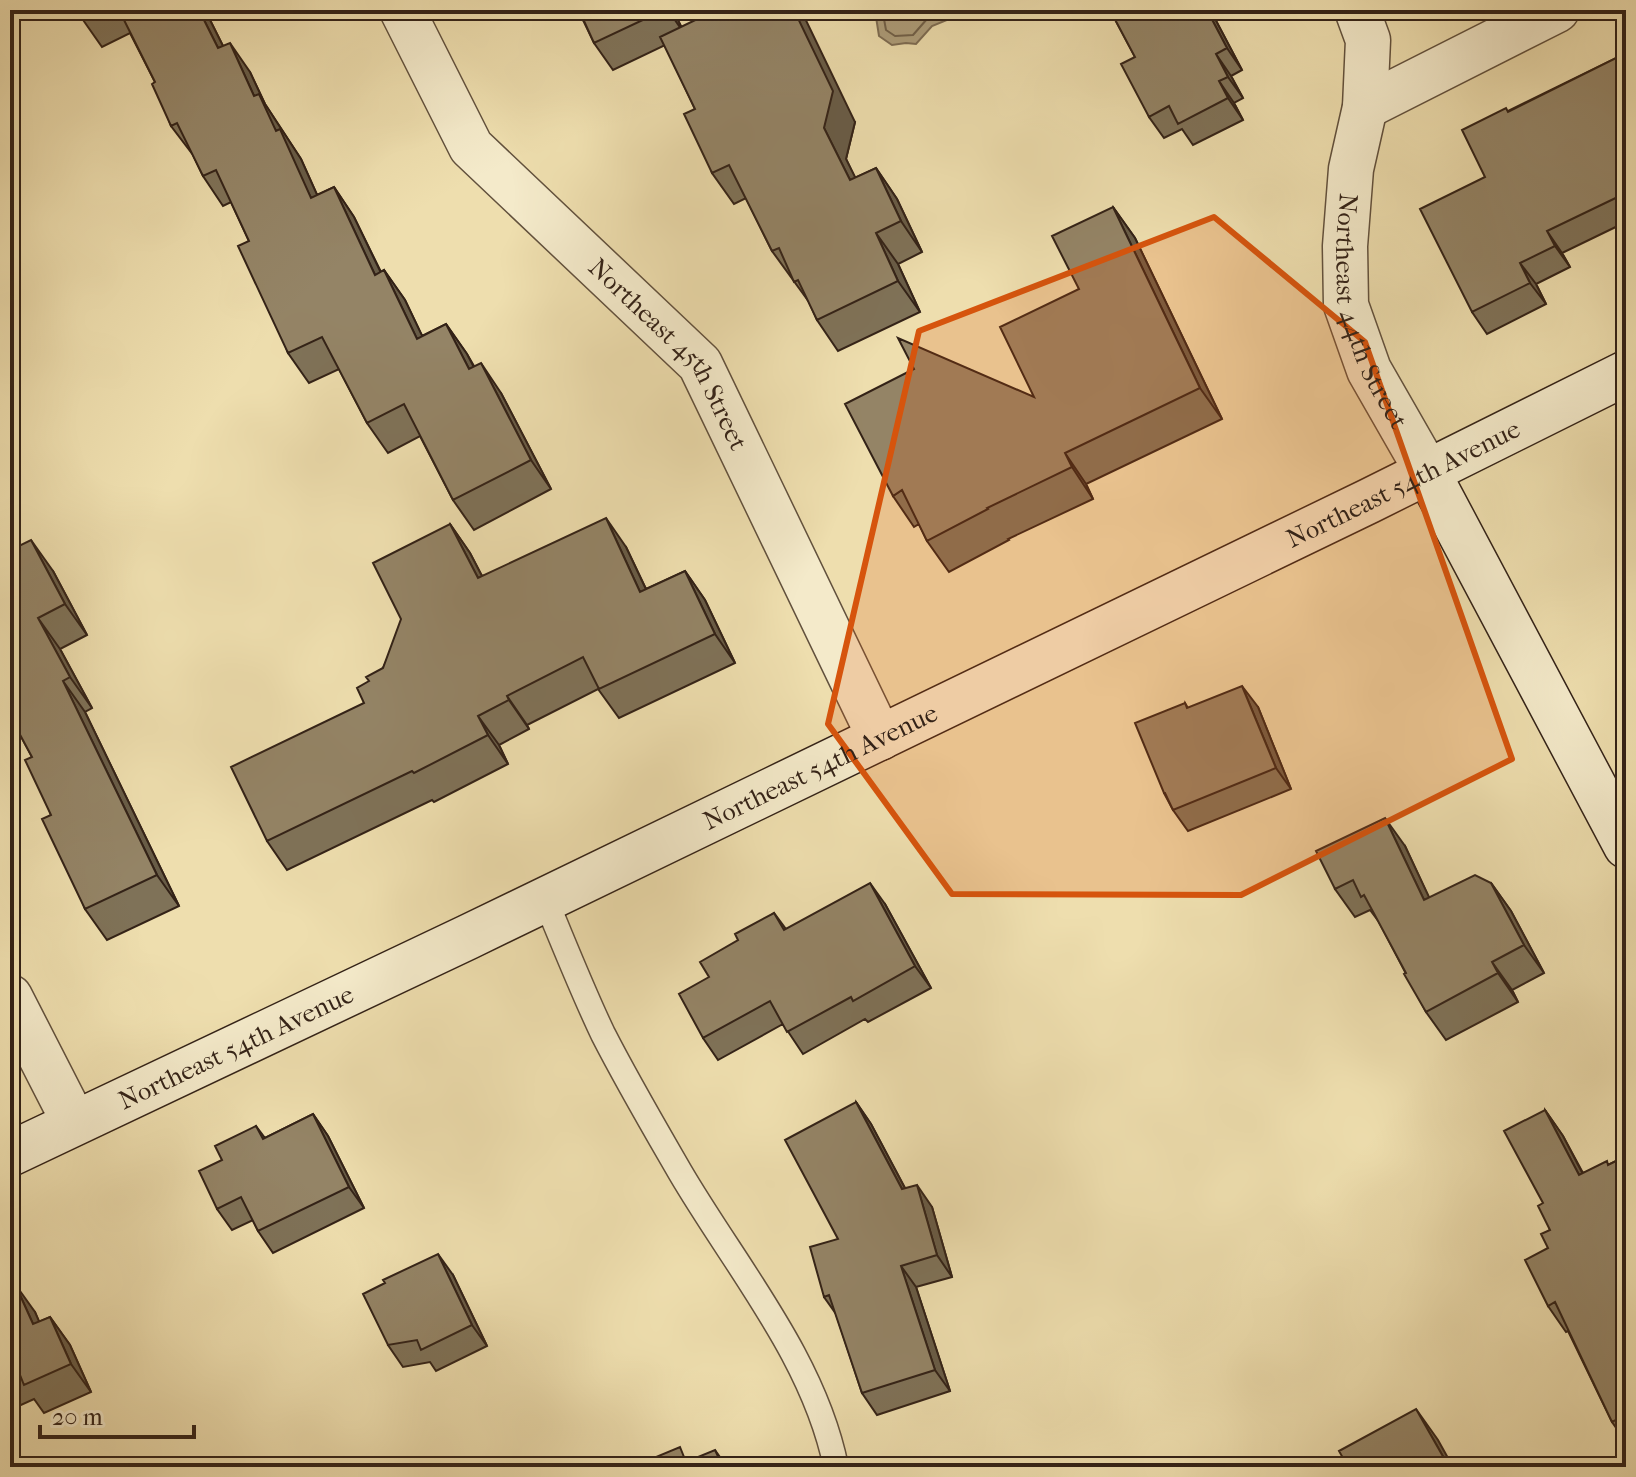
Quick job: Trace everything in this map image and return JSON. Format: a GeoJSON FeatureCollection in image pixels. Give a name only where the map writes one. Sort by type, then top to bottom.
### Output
{"type":"FeatureCollection","features":[{"type":"Feature","properties":{"kind":"street","name":"Northeast 45th Street"},"geometry":{"type":"LineString","coordinates":[[402,10],[471,147],[700,364],[880,738]]}},
{"type":"Feature","properties":{"kind":"street","name":"Northeast 44th Street"},"geometry":{"type":"LineString","coordinates":[[1357,10],[1368,40],[1365,107],[1351,169],[1345,246],[1346,305],[1369,370],[1428,473],[1626,846]]}},
{"type":"Feature","properties":{"kind":"street"},"geometry":{"type":"LineString","coordinates":[[1365,107],[1557,10]]}},
{"type":"Feature","properties":{"kind":"street","name":"Northeast 54th Avenue"},"geometry":{"type":"LineString","coordinates":[[10,1154],[880,738],[1428,473],[1626,373]]}},
{"type":"Feature","properties":{"kind":"street"},"geometry":{"type":"LineString","coordinates":[[10,997],[74,1122]]}},
{"type":"Feature","properties":{"kind":"lane"},"geometry":{"type":"LineString","coordinates":[[545,899],[603,1033],[636,1095],[797,1360],[818,1405],[836,1467]]}},
{"type":"Feature","properties":{"kind":"highlighted area"},"geometry":{"type":"Polygon","coordinates":[[[1214,217],[1365,342],[1512,759],[1241,895],[952,894],[828,724],[919,331],[1214,217]]]}},
{"type":"Feature","properties":{"kind":"water"},"geometry":{"type":"Polygon","coordinates":[[[879,10],[967,10],[932,26],[916,44],[892,45],[879,36],[876,17],[879,10]]]}},
{"type":"Feature","properties":{"kind":"building"},"geometry":{"type":"Polygon","coordinates":[[[77,10],[95,10],[81,17],[77,10]]]}},
{"type":"Feature","properties":{"kind":"building"},"geometry":{"type":"Polygon","coordinates":[[[119,10],[199,10],[218,48],[230,43],[254,96],[259,94],[276,131],[280,129],[311,198],[334,187],[375,275],[384,270],[417,339],[446,324],[469,369],[481,363],[531,460],[453,500],[404,404],[367,423],[322,337],[288,353],[238,246],[249,241],[216,170],[203,176],[177,123],[171,126],[152,84],[155,82],[119,10]]]}},
{"type":"Feature","properties":{"kind":"building"},"geometry":{"type":"Polygon","coordinates":[[[579,10],[664,10],[594,43],[579,10]]]}},
{"type":"Feature","properties":{"kind":"building"},"geometry":{"type":"Polygon","coordinates":[[[716,10],[794,10],[833,91],[824,128],[850,180],[876,168],[901,221],[876,233],[898,281],[817,320],[798,280],[794,282],[779,248],[772,251],[729,165],[712,173],[684,114],[695,109],[660,37],[716,10]]]}},
{"type":"Feature","properties":{"kind":"building"},"geometry":{"type":"Polygon","coordinates":[[[1110,10],[1207,10],[1227,48],[1216,54],[1228,77],[1219,81],[1228,98],[1178,124],[1169,106],[1149,117],[1121,64],[1135,57],[1110,10]]]}},
{"type":"Feature","properties":{"kind":"building"},"geometry":{"type":"Polygon","coordinates":[[[1626,53],[1626,193],[1547,231],[1555,246],[1520,263],[1530,283],[1472,312],[1420,209],[1485,177],[1462,130],[1506,108],[1508,112],[1626,53]]]}},
{"type":"Feature","properties":{"kind":"building"},"geometry":{"type":"Polygon","coordinates":[[[1113,207],[1200,388],[1065,453],[1072,467],[927,541],[902,490],[893,496],[845,404],[914,369],[898,338],[1034,397],[1000,327],[1079,289],[1052,236],[1113,207]]]}},
{"type":"Feature","properties":{"kind":"building"},"geometry":{"type":"Polygon","coordinates":[[[606,518],[640,592],[685,571],[715,634],[599,689],[583,657],[507,696],[509,700],[478,716],[488,735],[267,841],[231,767],[364,703],[357,688],[369,681],[366,677],[383,668],[401,619],[373,563],[450,524],[478,578],[606,518]]]}},
{"type":"Feature","properties":{"kind":"building"},"geometry":{"type":"Polygon","coordinates":[[[31,540],[65,604],[38,618],[70,677],[63,681],[157,875],[85,909],[42,819],[51,815],[25,760],[32,757],[10,716],[10,542],[13,549],[31,540]]]}},
{"type":"Feature","properties":{"kind":"building"},"geometry":{"type":"Polygon","coordinates":[[[1242,686],[1276,768],[1173,810],[1135,723],[1185,703],[1187,708],[1242,686]]]}},
{"type":"Feature","properties":{"kind":"building"},"geometry":{"type":"Polygon","coordinates":[[[1385,818],[1424,900],[1475,875],[1491,883],[1524,945],[1492,962],[1498,973],[1426,1012],[1364,895],[1361,897],[1353,880],[1335,889],[1316,851],[1385,818]]]}},
{"type":"Feature","properties":{"kind":"building"},"geometry":{"type":"Polygon","coordinates":[[[870,883],[915,966],[853,1001],[851,997],[787,1032],[770,1001],[703,1038],[679,994],[709,977],[700,962],[738,940],[735,934],[774,913],[784,930],[870,883]]]}},
{"type":"Feature","properties":{"kind":"building"},"geometry":{"type":"Polygon","coordinates":[[[856,1102],[902,1189],[917,1185],[937,1255],[901,1266],[935,1370],[862,1393],[829,1295],[824,1297],[810,1247],[838,1239],[785,1140],[856,1102]]]}},
{"type":"Feature","properties":{"kind":"building"},"geometry":{"type":"Polygon","coordinates":[[[1545,1110],[1579,1175],[1607,1161],[1608,1165],[1626,1156],[1626,1415],[1612,1422],[1555,1302],[1548,1306],[1525,1260],[1548,1248],[1541,1234],[1550,1230],[1538,1206],[1543,1203],[1504,1131],[1545,1110]]]}},
{"type":"Feature","properties":{"kind":"building"},"geometry":{"type":"Polygon","coordinates":[[[313,1114],[349,1187],[258,1231],[241,1197],[217,1209],[199,1171],[222,1160],[215,1146],[256,1126],[263,1139],[313,1114]]]}},
{"type":"Feature","properties":{"kind":"building"},"geometry":{"type":"Polygon","coordinates":[[[438,1254],[472,1325],[421,1350],[417,1340],[388,1345],[363,1294],[385,1283],[383,1280],[438,1254]]]}},
{"type":"Feature","properties":{"kind":"building"},"geometry":{"type":"Polygon","coordinates":[[[15,1284],[33,1324],[50,1317],[71,1364],[24,1385],[18,1370],[10,1373],[10,1287],[15,1284]]]}},
{"type":"Feature","properties":{"kind":"building"},"geometry":{"type":"Polygon","coordinates":[[[1416,1409],[1449,1467],[1348,1467],[1339,1451],[1416,1409]]]}},
{"type":"Feature","properties":{"kind":"building"},"geometry":{"type":"Polygon","coordinates":[[[680,1447],[686,1462],[715,1450],[723,1467],[646,1467],[644,1462],[680,1447]]]}}]}
